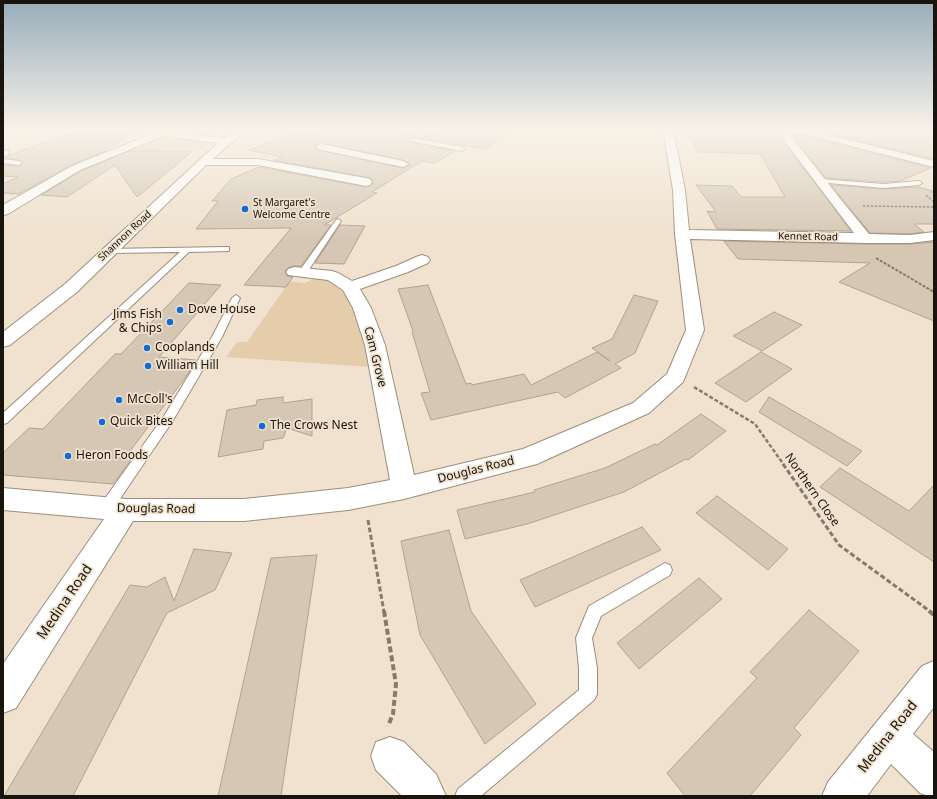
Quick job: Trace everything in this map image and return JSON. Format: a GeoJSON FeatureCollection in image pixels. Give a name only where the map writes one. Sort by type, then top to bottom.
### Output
{"type":"FeatureCollection","features":[{"type":"Feature","properties":{"kind":"street"},"geometry":{"type":"LineString","coordinates":[[3,210],[80,166]]}},
{"type":"Feature","properties":{"kind":"street","name":"Shannon Road"},"geometry":{"type":"LineString","coordinates":[[7,335],[71,288],[199,166]]}},
{"type":"Feature","properties":{"kind":"street"},"geometry":{"type":"LineString","coordinates":[[282,166],[366,182]]}},
{"type":"Feature","properties":{"kind":"street"},"geometry":{"type":"LineString","coordinates":[[348,178],[366,166]]}},
{"type":"Feature","properties":{"kind":"street","name":"Douglas Road"},"geometry":{"type":"LineString","coordinates":[[3,498],[116,509],[244,510],[348,499],[404,488],[528,457],[641,408],[676,377],[695,330],[682,234],[679,190],[675,166]]}},
{"type":"Feature","properties":{"kind":"street"},"geometry":{"type":"LineString","coordinates":[[808,166],[866,239]]}},
{"type":"Feature","properties":{"kind":"street","name":"Kennet Road"},"geometry":{"type":"LineString","coordinates":[[682,234],[866,239],[910,239],[934,236]]}},
{"type":"Feature","properties":{"kind":"street"},"geometry":{"type":"LineString","coordinates":[[350,287],[402,269],[422,260]]}},
{"type":"Feature","properties":{"kind":"street","name":"Cam Grove"},"geometry":{"type":"LineString","coordinates":[[298,272],[332,276],[350,287],[362,308],[375,345],[404,488]]}},
{"type":"Feature","properties":{"kind":"street","name":"Medina Road"},"geometry":{"type":"LineString","coordinates":[[3,695],[116,509]]}},
{"type":"Feature","properties":{"kind":"street","name":"Medina Road"},"geometry":{"type":"LineString","coordinates":[[842,796],[934,678]]}},
{"type":"Feature","properties":{"kind":"street"},"geometry":{"type":"LineString","coordinates":[[889,737],[934,779]]}},
{"type":"Feature","properties":{"kind":"street"},"geometry":{"type":"LineString","coordinates":[[390,756],[422,788],[426,796]]}},
{"type":"Feature","properties":{"kind":"lane"},"geometry":{"type":"LineString","coordinates":[[820,182],[883,186],[919,183]]}},
{"type":"Feature","properties":{"kind":"lane"},"geometry":{"type":"LineString","coordinates":[[298,272],[338,221]]}},
{"type":"Feature","properties":{"kind":"lane"},"geometry":{"type":"LineString","coordinates":[[110,251],[226,249]]}},
{"type":"Feature","properties":{"kind":"lane"},"geometry":{"type":"LineString","coordinates":[[3,420],[187,250]]}},
{"type":"Feature","properties":{"kind":"lane"},"geometry":{"type":"LineString","coordinates":[[116,509],[218,337],[236,298]]}},
{"type":"Feature","properties":{"kind":"lane"},"geometry":{"type":"LineString","coordinates":[[465,796],[588,694],[588,668],[584,638],[595,611],[665,570]]}},
{"type":"Feature","properties":{"kind":"path"},"geometry":{"type":"LineString","coordinates":[[838,205],[934,207]]}},
{"type":"Feature","properties":{"kind":"path"},"geometry":{"type":"LineString","coordinates":[[850,238],[876,258],[934,292]]}},
{"type":"Feature","properties":{"kind":"path","name":"Northern Close"},"geometry":{"type":"LineString","coordinates":[[676,377],[755,424],[839,545],[934,615]]}},
{"type":"Feature","properties":{"kind":"path"},"geometry":{"type":"LineString","coordinates":[[365,496],[396,684],[393,714],[378,748],[390,756]]}},
{"type":"Feature","properties":{"kind":"shaded area"},"geometry":{"type":"Polygon","coordinates":[[[315,278],[330,281],[347,292],[355,304],[371,367],[226,357],[237,342],[247,342],[285,288],[280,287],[286,281],[305,283],[315,278]]]}},
{"type":"Feature","properties":{"kind":"building"},"geometry":{"type":"Polygon","coordinates":[[[3,166],[69,166],[19,194],[3,193],[3,184],[18,177],[3,176],[3,166]]]}},
{"type":"Feature","properties":{"kind":"building"},"geometry":{"type":"Polygon","coordinates":[[[93,166],[113,166],[67,197],[41,195],[81,171],[93,166]]]}},
{"type":"Feature","properties":{"kind":"building"},"geometry":{"type":"Polygon","coordinates":[[[116,166],[174,166],[137,197],[116,166]]]}},
{"type":"Feature","properties":{"kind":"building"},"geometry":{"type":"Polygon","coordinates":[[[308,166],[395,166],[403,168],[413,166],[372,192],[377,193],[324,225],[331,225],[301,266],[294,266],[285,271],[287,276],[293,277],[286,287],[244,285],[291,228],[196,229],[218,201],[212,201],[231,179],[259,167],[366,187],[373,183],[370,178],[308,166]]]}},
{"type":"Feature","properties":{"kind":"building"},"geometry":{"type":"Polygon","coordinates":[[[767,166],[802,166],[851,231],[717,229],[707,211],[716,212],[696,185],[732,186],[741,197],[785,197],[767,166]]]}},
{"type":"Feature","properties":{"kind":"building"},"geometry":{"type":"Polygon","coordinates":[[[817,166],[924,166],[931,168],[900,181],[883,182],[826,178],[817,166]]]}},
{"type":"Feature","properties":{"kind":"building"},"geometry":{"type":"Polygon","coordinates":[[[831,185],[883,189],[918,187],[933,191],[930,192],[934,193],[934,224],[914,224],[924,232],[910,234],[870,233],[831,185]]]}},
{"type":"Feature","properties":{"kind":"building"},"geometry":{"type":"Polygon","coordinates":[[[340,225],[365,226],[344,264],[315,263],[340,225]]]}},
{"type":"Feature","properties":{"kind":"building"},"geometry":{"type":"Polygon","coordinates":[[[724,241],[866,244],[910,244],[934,242],[934,321],[839,282],[870,263],[738,259],[724,241]]]}},
{"type":"Feature","properties":{"kind":"building"},"geometry":{"type":"Polygon","coordinates":[[[189,283],[221,285],[159,357],[196,360],[188,374],[127,455],[134,456],[113,484],[3,475],[3,453],[29,428],[43,429],[115,354],[121,354],[189,283]]]}},
{"type":"Feature","properties":{"kind":"building"},"geometry":{"type":"Polygon","coordinates":[[[428,285],[466,384],[471,383],[472,385],[524,374],[531,385],[597,352],[610,361],[592,348],[612,339],[634,295],[658,301],[635,353],[615,364],[621,368],[565,398],[558,392],[431,420],[421,393],[430,392],[412,332],[413,331],[398,289],[428,285]]]}},
{"type":"Feature","properties":{"kind":"building"},"geometry":{"type":"Polygon","coordinates":[[[774,312],[802,325],[762,351],[733,336],[774,312]]]}},
{"type":"Feature","properties":{"kind":"building"},"geometry":{"type":"Polygon","coordinates":[[[761,352],[792,369],[746,402],[715,383],[761,352]]]}},
{"type":"Feature","properties":{"kind":"building","name":"The Crows Nest"},"geometry":{"type":"Polygon","coordinates":[[[283,397],[283,403],[312,399],[312,436],[287,428],[283,438],[264,441],[263,449],[218,457],[227,410],[256,405],[257,400],[283,397]]]}},
{"type":"Feature","properties":{"kind":"building"},"geometry":{"type":"Polygon","coordinates":[[[769,397],[862,451],[847,466],[759,412],[769,397]]]}},
{"type":"Feature","properties":{"kind":"building"},"geometry":{"type":"Polygon","coordinates":[[[701,414],[726,431],[688,460],[686,459],[624,492],[527,524],[465,539],[457,510],[535,492],[534,490],[605,468],[655,444],[657,445],[701,414]]]}},
{"type":"Feature","properties":{"kind":"building"},"geometry":{"type":"Polygon","coordinates":[[[840,468],[909,511],[934,485],[934,562],[820,487],[840,468]]]}},
{"type":"Feature","properties":{"kind":"building"},"geometry":{"type":"Polygon","coordinates":[[[717,496],[788,549],[768,570],[696,513],[717,496]]]}},
{"type":"Feature","properties":{"kind":"building"},"geometry":{"type":"Polygon","coordinates":[[[642,527],[661,550],[535,607],[520,580],[642,527]]]}},
{"type":"Feature","properties":{"kind":"building"},"geometry":{"type":"Polygon","coordinates":[[[449,530],[471,611],[536,704],[485,744],[420,635],[401,541],[449,530]]]}},
{"type":"Feature","properties":{"kind":"building"},"geometry":{"type":"Polygon","coordinates":[[[194,549],[232,553],[215,590],[167,613],[73,796],[4,796],[130,585],[147,587],[165,577],[174,601],[194,549]]]}},
{"type":"Feature","properties":{"kind":"building"},"geometry":{"type":"Polygon","coordinates":[[[317,555],[281,796],[218,796],[271,558],[317,555]]]}},
{"type":"Feature","properties":{"kind":"building"},"geometry":{"type":"Polygon","coordinates":[[[699,578],[722,599],[639,669],[617,643],[699,578]]]}},
{"type":"Feature","properties":{"kind":"building"},"geometry":{"type":"Polygon","coordinates":[[[809,610],[859,651],[794,728],[801,735],[750,796],[685,796],[667,773],[757,678],[750,672],[809,610]]]}},
{"type":"Feature","properties":{"kind":"place","name":"St Margaret's Welcome Centre"},"geometry":{"type":"Point","coordinates":[245,209]}},
{"type":"Feature","properties":{"kind":"place","name":"Dove House"},"geometry":{"type":"Point","coordinates":[180,310]}},
{"type":"Feature","properties":{"kind":"place","name":"Jims Fish & Chips"},"geometry":{"type":"Point","coordinates":[170,322]}},
{"type":"Feature","properties":{"kind":"place","name":"Cooplands"},"geometry":{"type":"Point","coordinates":[147,348]}},
{"type":"Feature","properties":{"kind":"place","name":"William Hill"},"geometry":{"type":"Point","coordinates":[148,366]}},
{"type":"Feature","properties":{"kind":"place","name":"McColl's"},"geometry":{"type":"Point","coordinates":[119,400]}},
{"type":"Feature","properties":{"kind":"place","name":"Quick Bites"},"geometry":{"type":"Point","coordinates":[102,422]}},
{"type":"Feature","properties":{"kind":"place","name":"The Crows Nest"},"geometry":{"type":"Point","coordinates":[262,426]}},
{"type":"Feature","properties":{"kind":"place","name":"Heron Foods"},"geometry":{"type":"Point","coordinates":[68,456]}}]}
